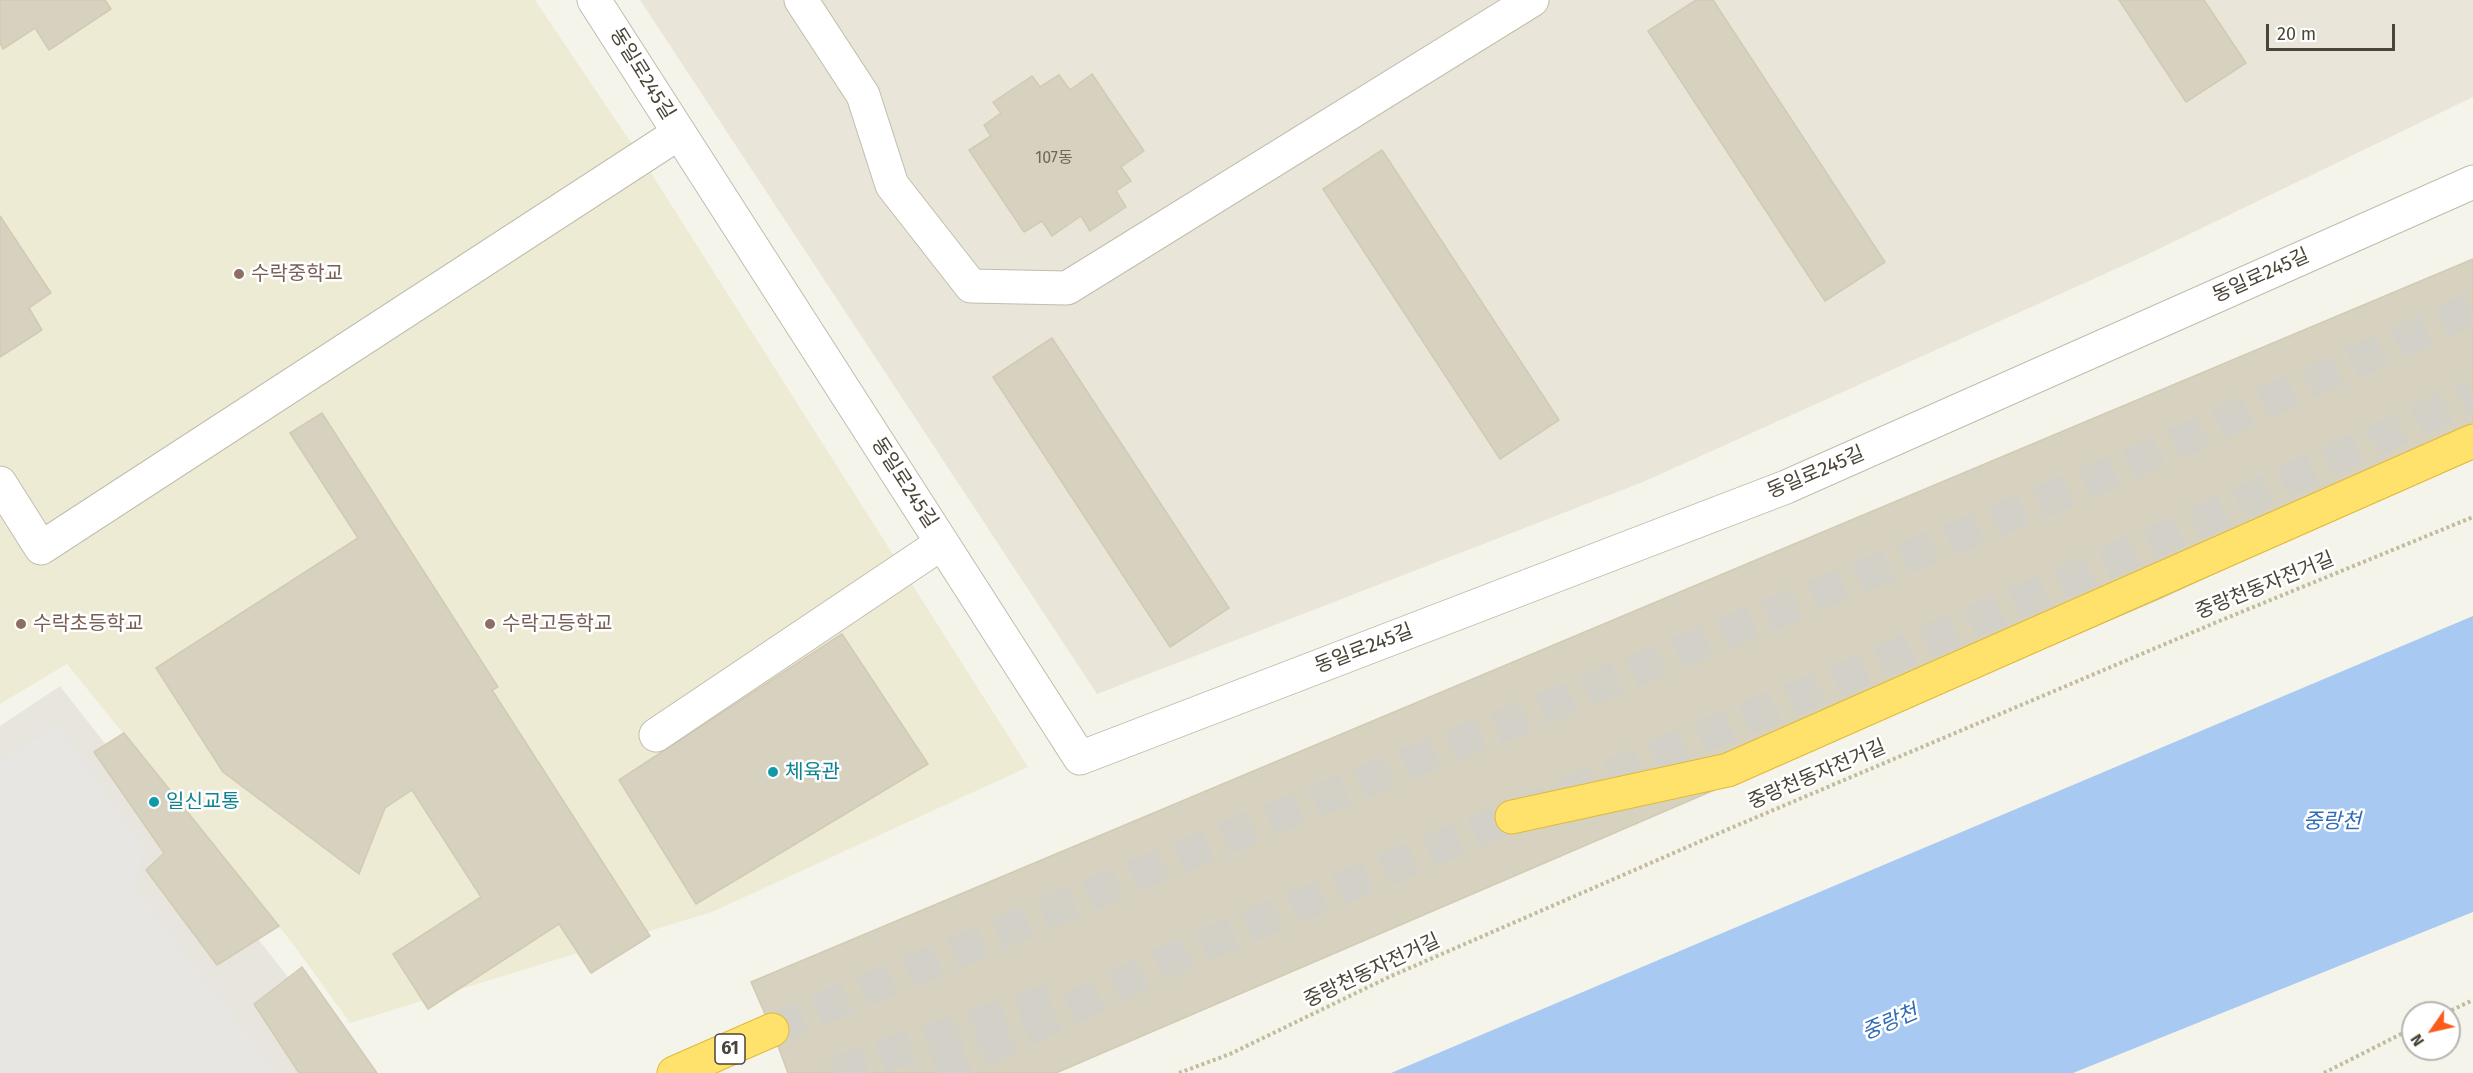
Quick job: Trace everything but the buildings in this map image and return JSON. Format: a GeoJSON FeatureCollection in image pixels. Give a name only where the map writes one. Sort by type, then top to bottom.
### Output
{"type":"FeatureCollection","features":[{"type":"Feature","properties":{"kind":"highway"},"geometry":{"type":"LineString","coordinates":[[1512,816],[1728,770],[2473,441]]}},
{"type":"Feature","properties":{"kind":"highway","name":"61"},"geometry":{"type":"LineString","coordinates":[[676,1071],[772,1030]]}},
{"type":"Feature","properties":{"kind":"street","name":"동일로245길"},"geometry":{"type":"LineString","coordinates":[[594,0],[1080,758],[1786,487],[2473,182]]}},
{"type":"Feature","properties":{"kind":"street"},"geometry":{"type":"LineString","coordinates":[[801,0],[863,94],[892,185],[971,286],[1067,288],[1532,0]]}},
{"type":"Feature","properties":{"kind":"street"},"geometry":{"type":"LineString","coordinates":[[0,483],[41,548],[679,133]]}},
{"type":"Feature","properties":{"kind":"street"},"geometry":{"type":"LineString","coordinates":[[656,735],[942,543]]}},
{"type":"Feature","properties":{"kind":"path","name":"중랑천동자전거길"},"geometry":{"type":"LineString","coordinates":[[1179,1073],[1230,1054],[1389,977],[1731,828],[2217,622],[2473,518]]}},
{"type":"Feature","properties":{"kind":"path"},"geometry":{"type":"LineString","coordinates":[[2324,1073],[2401,1034]]}},
{"type":"Feature","properties":{"kind":"shaded area","name":"수락고등학교"},"geometry":{"type":"Polygon","coordinates":[[[0,0],[535,0],[644,162],[1028,767],[712,912],[350,1023],[293,944],[67,664],[0,704],[0,0]]]}},
{"type":"Feature","properties":{"kind":"shaded area"},"geometry":{"type":"Polygon","coordinates":[[[640,0],[2473,0],[2473,97],[2140,258],[1643,482],[1097,694],[640,0]]]}},
{"type":"Feature","properties":{"kind":"shaded area"},"geometry":{"type":"Polygon","coordinates":[[[60,686],[363,1073],[0,1073],[0,726],[60,686]]]}},
{"type":"Feature","properties":{"kind":"shaded area"},"geometry":{"type":"Polygon","coordinates":[[[57,726],[143,847],[135,888],[275,1073],[0,1073],[0,762],[57,726]]]}},
{"type":"Feature","properties":{"kind":"water","name":"중랑천"},"geometry":{"type":"Polygon","coordinates":[[[2473,616],[2473,912],[2073,1073],[1391,1073],[2473,616]]]}},
{"type":"Feature","properties":{"kind":"tunnel"},"geometry":{"type":"LineString","coordinates":[[772,1030],[1180,857],[1599,686],[2127,466],[2473,308]]}},
{"type":"Feature","properties":{"kind":"tunnel"},"geometry":{"type":"LineString","coordinates":[[937,1073],[1190,951],[1841,679],[2005,608],[2473,395]]}},
{"type":"Feature","properties":{"kind":"tunnel"},"geometry":{"type":"LineString","coordinates":[[834,1073],[1050,999]]}},
{"type":"Feature","properties":{"kind":"place","name":"수락중학교"},"geometry":{"type":"Point","coordinates":[239,274]}},
{"type":"Feature","properties":{"kind":"place","name":"수락초등학교"},"geometry":{"type":"Point","coordinates":[21,624]}},
{"type":"Feature","properties":{"kind":"place","name":"수락고등학교"},"geometry":{"type":"Point","coordinates":[490,624]}},
{"type":"Feature","properties":{"kind":"place","name":"체육관"},"geometry":{"type":"Point","coordinates":[773,772]}},
{"type":"Feature","properties":{"kind":"place","name":"일신교통"},"geometry":{"type":"Point","coordinates":[154,802]}}]}
